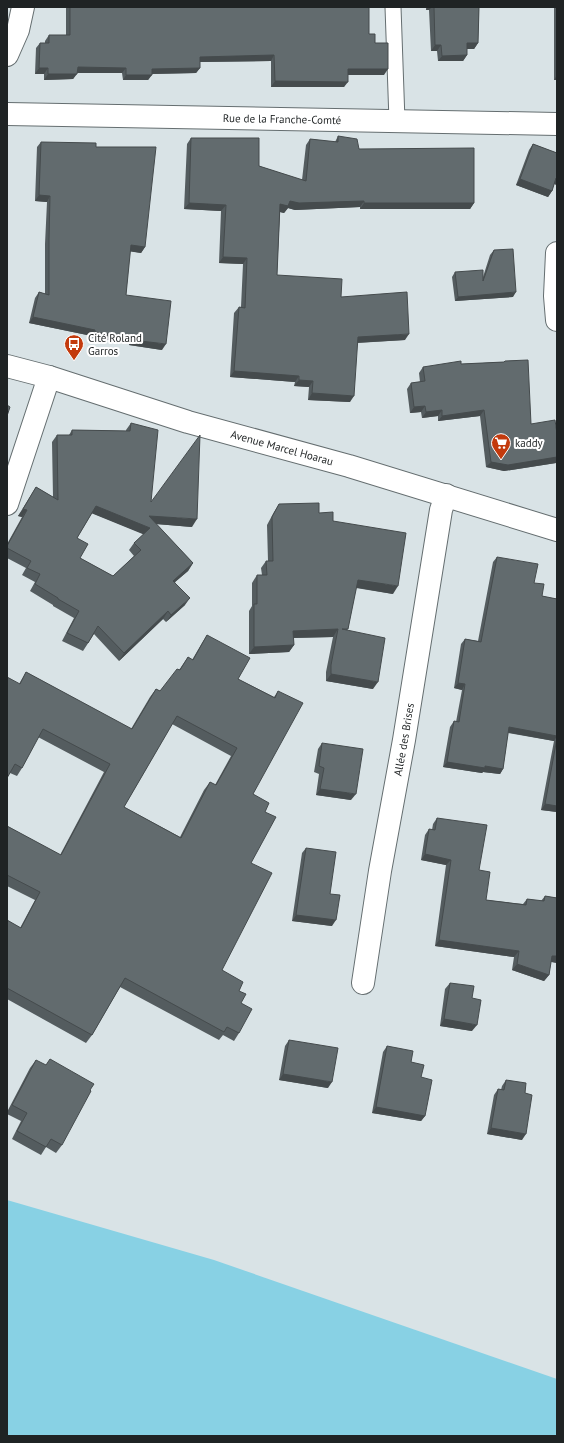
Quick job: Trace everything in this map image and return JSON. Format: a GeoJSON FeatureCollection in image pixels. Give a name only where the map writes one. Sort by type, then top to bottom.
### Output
{"type":"FeatureCollection","features":[{"type":"Feature","properties":{"kind":"street"},"geometry":{"type":"LineString","coordinates":[[7,55],[18,30],[23,7]]}},
{"type":"Feature","properties":{"kind":"street","name":"Rue de la Franche-Comté"},"geometry":{"type":"LineString","coordinates":[[7,114],[557,124]]}},
{"type":"Feature","properties":{"kind":"street"},"geometry":{"type":"LineString","coordinates":[[557,253],[555,289],[557,320]]}},
{"type":"Feature","properties":{"kind":"street","name":"Avenue Marcel Hoarau"},"geometry":{"type":"LineString","coordinates":[[7,366],[49,377],[188,422],[349,466],[557,530]]}},
{"type":"Feature","properties":{"kind":"street"},"geometry":{"type":"LineString","coordinates":[[7,504],[49,377]]}},
{"type":"Feature","properties":{"kind":"street","name":"Allée des Brises"},"geometry":{"type":"LineString","coordinates":[[363,983],[380,871],[404,740],[442,510],[446,495]]}},
{"type":"Feature","properties":{"kind":"lane"},"geometry":{"type":"LineString","coordinates":[[393,7],[396,121]]}},
{"type":"Feature","properties":{"kind":"shaded area"},"geometry":{"type":"Polygon","coordinates":[[[7,1200],[214,1260],[557,1379],[557,1436],[7,1436],[7,1200]]]}},
{"type":"Feature","properties":{"kind":"building"},"geometry":{"type":"Polygon","coordinates":[[[70,7],[369,7],[369,34],[375,34],[375,43],[388,43],[388,69],[348,69],[348,82],[275,81],[274,55],[200,57],[200,68],[152,69],[152,75],[126,75],[126,68],[78,67],[77,74],[48,74],[48,68],[39,68],[40,43],[49,43],[49,35],[70,35],[70,7]]]}},
{"type":"Feature","properties":{"kind":"building"},"geometry":{"type":"Polygon","coordinates":[[[434,7],[479,7],[478,43],[467,43],[467,55],[442,56],[441,45],[435,45],[434,7]]]}},
{"type":"Feature","properties":{"kind":"building"},"geometry":{"type":"Polygon","coordinates":[[[338,136],[357,139],[359,149],[474,148],[474,203],[364,203],[364,201],[299,203],[290,201],[288,206],[280,204],[277,275],[342,279],[341,297],[407,292],[409,334],[358,337],[354,396],[312,393],[313,381],[299,380],[299,376],[234,371],[239,307],[245,308],[247,258],[223,257],[226,205],[189,203],[191,138],[259,138],[259,166],[306,181],[310,139],[338,142],[338,136]]]}},
{"type":"Feature","properties":{"kind":"building"},"geometry":{"type":"Polygon","coordinates":[[[41,142],[96,143],[96,147],[156,147],[145,247],[131,245],[126,295],[171,301],[166,344],[132,340],[133,337],[95,332],[95,330],[33,317],[39,292],[49,295],[50,196],[39,195],[41,142]]]}},
{"type":"Feature","properties":{"kind":"building"},"geometry":{"type":"Polygon","coordinates":[[[533,144],[557,153],[557,178],[552,191],[520,179],[533,144]]]}},
{"type":"Feature","properties":{"kind":"building"},"geometry":{"type":"Polygon","coordinates":[[[513,249],[516,292],[458,297],[455,272],[483,270],[483,281],[494,250],[513,249]]]}},
{"type":"Feature","properties":{"kind":"building"},"geometry":{"type":"Polygon","coordinates":[[[528,360],[531,424],[555,420],[557,434],[557,457],[508,465],[491,462],[484,410],[442,416],[442,410],[426,412],[425,406],[414,407],[411,383],[425,381],[423,367],[461,361],[461,364],[528,360]]]}},
{"type":"Feature","properties":{"kind":"building"},"geometry":{"type":"Polygon","coordinates":[[[7,405],[10,407],[7,416],[7,405]]]}},
{"type":"Feature","properties":{"kind":"building"},"geometry":{"type":"Polygon","coordinates":[[[131,423],[158,430],[151,502],[200,435],[197,519],[149,516],[193,563],[173,581],[190,598],[171,615],[168,611],[124,653],[98,626],[88,643],[67,633],[79,611],[35,584],[40,574],[27,568],[31,561],[7,548],[7,546],[27,510],[23,509],[36,487],[58,500],[57,435],[72,435],[72,430],[130,431],[131,423]],[[96,506],[77,538],[88,544],[80,558],[113,576],[141,550],[134,543],[150,528],[96,506]]]}},
{"type":"Feature","properties":{"kind":"building"},"geometry":{"type":"Polygon","coordinates":[[[319,503],[319,513],[333,512],[333,521],[406,533],[398,586],[358,580],[348,629],[342,629],[385,638],[378,682],[331,674],[331,665],[338,629],[293,631],[294,645],[254,647],[254,604],[257,604],[257,575],[267,575],[266,561],[273,561],[272,517],[279,504],[319,503]]]}},
{"type":"Feature","properties":{"kind":"building"},"geometry":{"type":"Polygon","coordinates":[[[497,557],[538,564],[534,583],[544,584],[542,596],[557,599],[557,736],[509,727],[503,769],[485,766],[485,768],[447,762],[454,721],[459,722],[465,684],[458,683],[465,639],[481,642],[497,557]]]}},
{"type":"Feature","properties":{"kind":"building"},"geometry":{"type":"Polygon","coordinates":[[[207,635],[250,658],[238,679],[275,698],[278,691],[303,703],[253,794],[269,803],[265,812],[276,817],[251,863],[272,873],[222,970],[243,982],[239,991],[246,994],[241,1003],[252,1009],[239,1033],[227,1027],[224,1032],[125,978],[92,1035],[7,988],[7,920],[21,928],[40,892],[7,875],[7,826],[61,855],[110,764],[43,729],[22,768],[15,764],[7,778],[7,677],[20,684],[26,672],[132,729],[156,689],[160,691],[177,669],[180,670],[188,657],[193,660],[207,635]],[[177,716],[124,807],[181,838],[210,782],[216,785],[237,748],[177,716]]]}},
{"type":"Feature","properties":{"kind":"building"},"geometry":{"type":"Polygon","coordinates":[[[557,738],[557,806],[545,804],[557,738]]]}},
{"type":"Feature","properties":{"kind":"building"},"geometry":{"type":"Polygon","coordinates":[[[322,743],[363,749],[356,794],[320,789],[324,768],[319,766],[322,743]]]}},
{"type":"Feature","properties":{"kind":"building"},"geometry":{"type":"Polygon","coordinates":[[[437,818],[487,825],[479,870],[490,872],[486,900],[526,905],[527,899],[544,901],[545,896],[557,898],[557,956],[552,956],[549,975],[517,964],[519,951],[439,940],[451,860],[425,854],[429,829],[435,830],[437,818]]]}},
{"type":"Feature","properties":{"kind":"building"},"geometry":{"type":"Polygon","coordinates":[[[306,848],[336,852],[330,894],[340,895],[336,920],[296,915],[306,848]]]}},
{"type":"Feature","properties":{"kind":"building"},"geometry":{"type":"Polygon","coordinates":[[[450,983],[474,986],[472,998],[481,1000],[477,1025],[444,1019],[450,983]]]}},
{"type":"Feature","properties":{"kind":"building"},"geometry":{"type":"Polygon","coordinates":[[[289,1040],[338,1048],[332,1082],[283,1074],[289,1040]]]}},
{"type":"Feature","properties":{"kind":"building"},"geometry":{"type":"Polygon","coordinates":[[[387,1046],[413,1051],[411,1062],[424,1065],[421,1077],[432,1080],[425,1116],[376,1107],[387,1046]]]}},
{"type":"Feature","properties":{"kind":"building"},"geometry":{"type":"Polygon","coordinates":[[[50,1059],[94,1084],[62,1145],[51,1139],[46,1147],[17,1131],[27,1113],[12,1105],[36,1060],[46,1065],[50,1059]]]}},
{"type":"Feature","properties":{"kind":"building"},"geometry":{"type":"Polygon","coordinates":[[[506,1080],[526,1083],[525,1093],[532,1095],[526,1134],[491,1128],[498,1089],[504,1090],[506,1080]]]}},
{"type":"Feature","properties":{"kind":"place","name":"Cité Roland Garros"},"geometry":{"type":"Point","coordinates":[74,361]}},
{"type":"Feature","properties":{"kind":"place","name":"kaddy"},"geometry":{"type":"Point","coordinates":[501,460]}}]}
